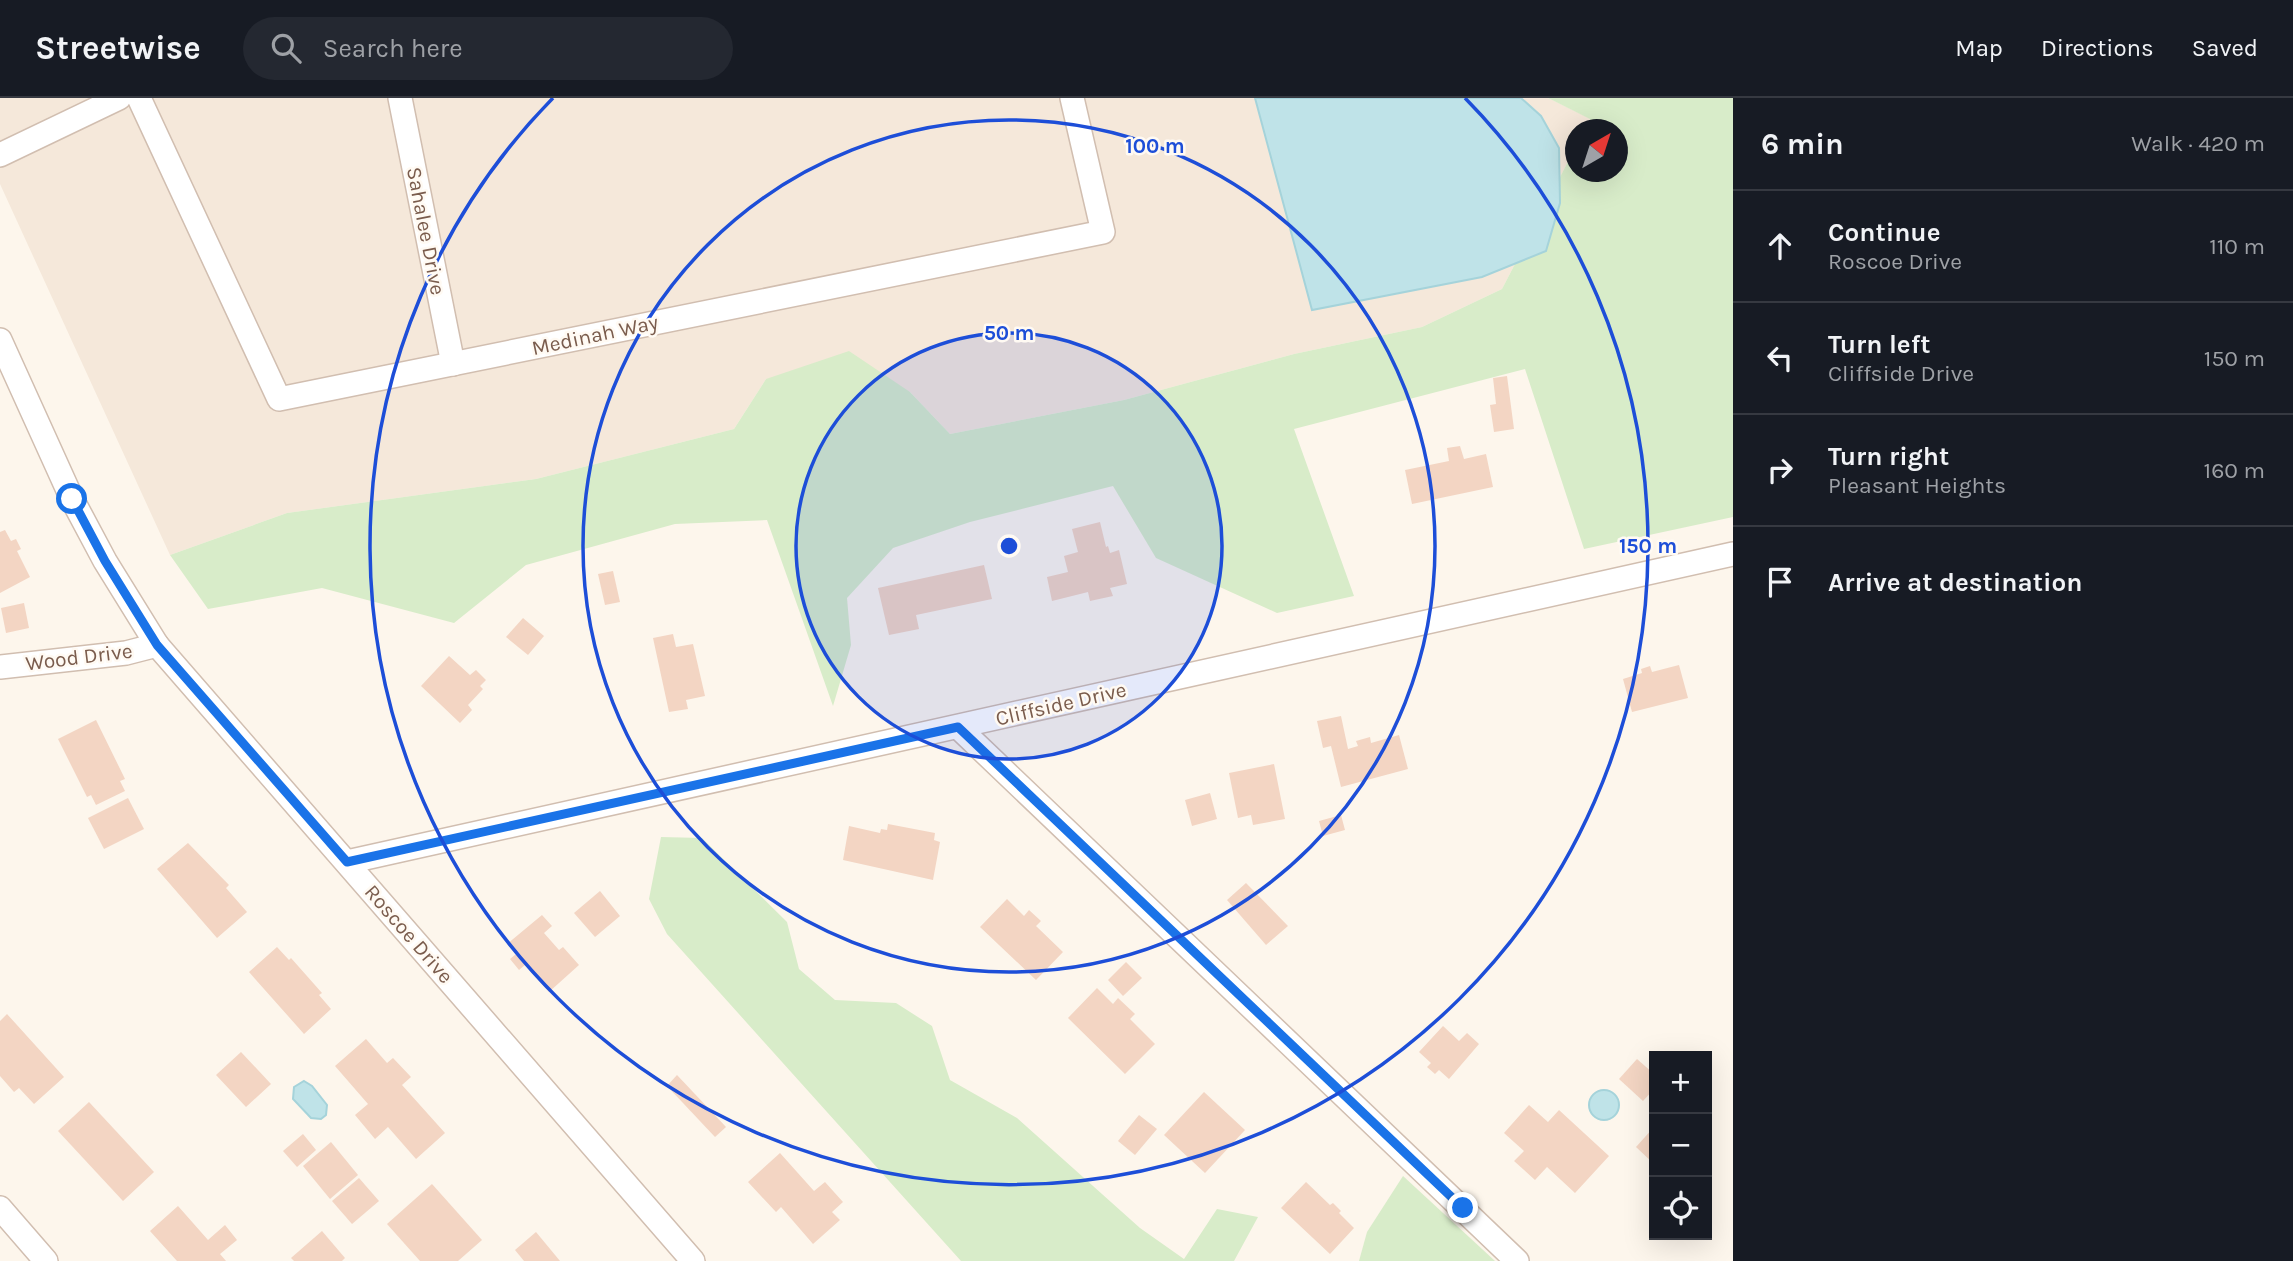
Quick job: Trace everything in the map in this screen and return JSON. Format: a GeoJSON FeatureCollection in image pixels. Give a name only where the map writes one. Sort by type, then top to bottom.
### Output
{"type":"FeatureCollection","features":[{"type":"Feature","properties":{"kind":"street"},"geometry":{"type":"LineString","coordinates":[[0,155],[119,98]]}},
{"type":"Feature","properties":{"kind":"street","name":"Medinah Way"},"geometry":{"type":"LineString","coordinates":[[139,98],[279,399],[1103,232],[1072,98]]}},
{"type":"Feature","properties":{"kind":"street","name":"Sahalee Drive"},"geometry":{"type":"LineString","coordinates":[[400,98],[453,364]]}},
{"type":"Feature","properties":{"kind":"street","name":"Roscoe Drive"},"geometry":{"type":"LineString","coordinates":[[0,340],[72,499],[105,561],[157,645],[693,1261]]}},
{"type":"Feature","properties":{"kind":"street","name":"Cliffside Drive"},"geometry":{"type":"LineString","coordinates":[[347,862],[1733,554]]}},
{"type":"Feature","properties":{"kind":"street","name":"Wood Drive"},"geometry":{"type":"LineString","coordinates":[[0,667],[126,653],[157,645]]}},
{"type":"Feature","properties":{"kind":"street"},"geometry":{"type":"LineString","coordinates":[[958,727],[1517,1261]]}},
{"type":"Feature","properties":{"kind":"street"},"geometry":{"type":"LineString","coordinates":[[0,1209],[46,1261]]}},
{"type":"Feature","properties":{"kind":"shaded area"},"geometry":{"type":"Polygon","coordinates":[[[0,98],[1548,98],[1591,119],[1565,119],[1565,167],[1502,289],[1422,327],[1294,354],[1124,400],[950,434],[910,392],[766,379],[734,429],[536,479],[287,513],[170,555],[0,184],[0,98]]]}},
{"type":"Feature","properties":{"kind":"green space"},"geometry":{"type":"Polygon","coordinates":[[[1548,98],[1733,98],[1733,517],[1584,549],[1525,369],[1294,429],[1354,596],[1277,613],[1156,558],[1113,486],[970,522],[893,548],[847,598],[851,645],[833,706],[767,520],[675,524],[526,565],[454,623],[322,588],[208,609],[170,555],[287,513],[536,479],[734,429],[766,379],[849,351],[910,392],[950,434],[1124,400],[1294,354],[1422,327],[1502,289],[1565,167],[1565,182],[1628,182],[1628,119],[1590,119],[1548,98]]]}},
{"type":"Feature","properties":{"kind":"green space"},"geometry":{"type":"Polygon","coordinates":[[[661,837],[702,838],[787,922],[799,969],[835,1000],[896,1003],[932,1026],[950,1080],[1017,1118],[1140,1228],[1184,1259],[1217,1209],[1258,1217],[1234,1261],[961,1261],[667,934],[649,899],[661,837]]]}},
{"type":"Feature","properties":{"kind":"green space"},"geometry":{"type":"Polygon","coordinates":[[[1403,1176],[1495,1261],[1359,1261],[1367,1232],[1403,1176]]]}},
{"type":"Feature","properties":{"kind":"water"},"geometry":{"type":"Polygon","coordinates":[[[1255,98],[1521,98],[1541,116],[1559,148],[1560,203],[1546,251],[1482,277],[1312,310],[1255,98]]]}},
{"type":"Feature","properties":{"kind":"water"},"geometry":{"type":"Polygon","coordinates":[[[304,1081],[312,1086],[327,1105],[326,1115],[321,1119],[311,1118],[293,1099],[294,1087],[304,1081]]]}},
{"type":"Feature","properties":{"kind":"water"},"geometry":{"type":"Polygon","coordinates":[[[1604,1090],[1615,1094],[1619,1105],[1615,1116],[1604,1120],[1593,1116],[1589,1105],[1593,1094],[1604,1090]]]}},
{"type":"Feature","properties":{"kind":"building"},"geometry":{"type":"Polygon","coordinates":[[[1507,376],[1514,429],[1494,432],[1490,405],[1496,404],[1493,378],[1507,376]]]}},
{"type":"Feature","properties":{"kind":"building"},"geometry":{"type":"Polygon","coordinates":[[[1460,446],[1464,459],[1486,454],[1493,487],[1412,504],[1405,470],[1449,461],[1447,448],[1460,446]]]}},
{"type":"Feature","properties":{"kind":"building"},"geometry":{"type":"Polygon","coordinates":[[[1100,522],[1110,553],[1119,550],[1127,584],[1110,588],[1113,596],[1090,601],[1088,592],[1052,601],[1047,577],[1068,572],[1064,556],[1078,552],[1072,529],[1100,522]]]}},
{"type":"Feature","properties":{"kind":"building"},"geometry":{"type":"Polygon","coordinates":[[[5,530],[11,541],[16,539],[21,549],[17,551],[30,577],[0,593],[0,532],[5,530]]]}},
{"type":"Feature","properties":{"kind":"building"},"geometry":{"type":"Polygon","coordinates":[[[984,565],[992,599],[916,615],[919,629],[889,635],[878,588],[984,565]]]}},
{"type":"Feature","properties":{"kind":"building"},"geometry":{"type":"Polygon","coordinates":[[[613,571],[620,602],[605,605],[598,574],[613,571]]]}},
{"type":"Feature","properties":{"kind":"building"},"geometry":{"type":"Polygon","coordinates":[[[24,603],[29,628],[6,633],[1,608],[24,603]]]}},
{"type":"Feature","properties":{"kind":"building"},"geometry":{"type":"Polygon","coordinates":[[[523,618],[544,636],[528,655],[506,637],[523,618]]]}},
{"type":"Feature","properties":{"kind":"building"},"geometry":{"type":"Polygon","coordinates":[[[673,634],[676,647],[693,644],[705,696],[686,700],[688,709],[669,712],[653,638],[673,634]]]}},
{"type":"Feature","properties":{"kind":"building"},"geometry":{"type":"Polygon","coordinates":[[[449,656],[470,675],[476,670],[486,680],[480,686],[483,689],[468,705],[472,710],[460,723],[421,686],[449,656]]]}},
{"type":"Feature","properties":{"kind":"building"},"geometry":{"type":"Polygon","coordinates":[[[1679,665],[1688,698],[1632,712],[1623,679],[1642,673],[1641,669],[1650,666],[1652,672],[1679,665]]]}},
{"type":"Feature","properties":{"kind":"building"},"geometry":{"type":"Polygon","coordinates":[[[1341,716],[1348,749],[1358,746],[1356,741],[1370,737],[1371,743],[1399,735],[1408,769],[1341,787],[1331,746],[1323,748],[1317,721],[1341,716]]]}},
{"type":"Feature","properties":{"kind":"building"},"geometry":{"type":"Polygon","coordinates":[[[96,720],[125,779],[120,781],[125,791],[96,805],[91,795],[87,797],[58,739],[96,720]]]}},
{"type":"Feature","properties":{"kind":"building"},"geometry":{"type":"Polygon","coordinates":[[[1274,764],[1285,819],[1253,825],[1251,815],[1238,818],[1229,773],[1274,764]]]}},
{"type":"Feature","properties":{"kind":"building"},"geometry":{"type":"Polygon","coordinates":[[[1210,793],[1217,819],[1192,826],[1185,800],[1210,793]]]}},
{"type":"Feature","properties":{"kind":"building"},"geometry":{"type":"Polygon","coordinates":[[[128,798],[144,829],[104,849],[88,818],[128,798]]]}},
{"type":"Feature","properties":{"kind":"building"},"geometry":{"type":"Polygon","coordinates":[[[1341,815],[1345,830],[1323,836],[1319,821],[1341,815]]]}},
{"type":"Feature","properties":{"kind":"building"},"geometry":{"type":"Polygon","coordinates":[[[888,824],[935,833],[934,840],[940,842],[933,880],[843,860],[849,826],[880,833],[881,829],[887,830],[888,824]]]}},
{"type":"Feature","properties":{"kind":"building"},"geometry":{"type":"Polygon","coordinates":[[[188,843],[229,885],[226,888],[247,912],[217,938],[157,869],[188,843]]]}},
{"type":"Feature","properties":{"kind":"building"},"geometry":{"type":"Polygon","coordinates":[[[1246,883],[1288,926],[1266,945],[1227,900],[1246,883]]]}},
{"type":"Feature","properties":{"kind":"building"},"geometry":{"type":"Polygon","coordinates":[[[600,891],[620,916],[595,937],[574,913],[600,891]]]}},
{"type":"Feature","properties":{"kind":"building"},"geometry":{"type":"Polygon","coordinates":[[[1007,899],[1024,916],[1029,910],[1041,921],[1036,926],[1063,952],[1036,980],[980,927],[1007,899]]]}},
{"type":"Feature","properties":{"kind":"building"},"geometry":{"type":"Polygon","coordinates":[[[542,915],[552,926],[544,933],[559,950],[563,947],[579,965],[549,992],[525,965],[519,970],[510,959],[516,954],[507,944],[542,915]]]}},
{"type":"Feature","properties":{"kind":"building"},"geometry":{"type":"Polygon","coordinates":[[[277,947],[289,960],[291,958],[322,993],[319,995],[331,1009],[304,1034],[249,972],[277,947]]]}},
{"type":"Feature","properties":{"kind":"building"},"geometry":{"type":"Polygon","coordinates":[[[1126,962],[1142,978],[1123,996],[1108,980],[1126,962]]]}},
{"type":"Feature","properties":{"kind":"building"},"geometry":{"type":"Polygon","coordinates":[[[1097,988],[1113,1004],[1118,998],[1135,1014],[1130,1019],[1155,1044],[1125,1074],[1068,1018],[1097,988]]]}},
{"type":"Feature","properties":{"kind":"building"},"geometry":{"type":"Polygon","coordinates":[[[7,1014],[64,1077],[34,1104],[19,1088],[14,1092],[0,1076],[0,1021],[7,1014]]]}},
{"type":"Feature","properties":{"kind":"building"},"geometry":{"type":"Polygon","coordinates":[[[1443,1026],[1459,1041],[1467,1033],[1479,1044],[1449,1079],[1439,1070],[1435,1074],[1427,1067],[1431,1063],[1419,1052],[1443,1026]]]}},
{"type":"Feature","properties":{"kind":"building"},"geometry":{"type":"Polygon","coordinates":[[[366,1039],[387,1063],[393,1058],[411,1077],[402,1085],[445,1133],[416,1159],[388,1127],[375,1139],[355,1115],[368,1104],[335,1066],[366,1039]]]}},
{"type":"Feature","properties":{"kind":"building"},"geometry":{"type":"Polygon","coordinates":[[[241,1052],[271,1084],[246,1107],[216,1075],[241,1052]]]}},
{"type":"Feature","properties":{"kind":"building"},"geometry":{"type":"Polygon","coordinates":[[[1637,1059],[1649,1070],[1649,1094],[1643,1101],[1619,1079],[1637,1059]]]}},
{"type":"Feature","properties":{"kind":"building"},"geometry":{"type":"Polygon","coordinates":[[[677,1075],[726,1127],[715,1137],[667,1086],[677,1075]]]}},
{"type":"Feature","properties":{"kind":"building"},"geometry":{"type":"Polygon","coordinates":[[[1204,1092],[1245,1130],[1205,1173],[1164,1135],[1204,1092]]]}},
{"type":"Feature","properties":{"kind":"building"},"geometry":{"type":"Polygon","coordinates":[[[89,1102],[154,1172],[123,1201],[58,1131],[89,1102]]]}},
{"type":"Feature","properties":{"kind":"building"},"geometry":{"type":"Polygon","coordinates":[[[1529,1105],[1548,1122],[1559,1110],[1609,1156],[1575,1193],[1547,1167],[1535,1180],[1514,1161],[1524,1151],[1504,1133],[1529,1105]]]}},
{"type":"Feature","properties":{"kind":"building"},"geometry":{"type":"Polygon","coordinates":[[[1139,1115],[1157,1129],[1135,1155],[1118,1141],[1139,1115]]]}},
{"type":"Feature","properties":{"kind":"building"},"geometry":{"type":"Polygon","coordinates":[[[1649,1133],[1649,1159],[1636,1147],[1649,1133]]]}},
{"type":"Feature","properties":{"kind":"building"},"geometry":{"type":"Polygon","coordinates":[[[303,1134],[316,1150],[297,1167],[283,1151],[303,1134]]]}},
{"type":"Feature","properties":{"kind":"building"},"geometry":{"type":"Polygon","coordinates":[[[331,1142],[358,1175],[330,1199],[303,1166],[331,1142]]]}},
{"type":"Feature","properties":{"kind":"building"},"geometry":{"type":"Polygon","coordinates":[[[780,1153],[814,1191],[825,1182],[843,1202],[832,1212],[840,1220],[813,1244],[781,1207],[776,1212],[748,1182],[780,1153]]]}},
{"type":"Feature","properties":{"kind":"building"},"geometry":{"type":"Polygon","coordinates":[[[359,1178],[379,1201],[352,1224],[332,1201],[359,1178]]]}},
{"type":"Feature","properties":{"kind":"building"},"geometry":{"type":"Polygon","coordinates":[[[1306,1182],[1330,1205],[1333,1203],[1354,1228],[1330,1254],[1281,1208],[1306,1182]]]}},
{"type":"Feature","properties":{"kind":"building"},"geometry":{"type":"Polygon","coordinates":[[[432,1184],[482,1240],[458,1261],[420,1261],[387,1224],[432,1184]]]}},
{"type":"Feature","properties":{"kind":"building"},"geometry":{"type":"Polygon","coordinates":[[[178,1206],[208,1240],[225,1225],[237,1240],[220,1254],[226,1261],[177,1261],[150,1231],[178,1206]]]}},
{"type":"Feature","properties":{"kind":"building"},"geometry":{"type":"Polygon","coordinates":[[[322,1231],[345,1258],[342,1261],[294,1261],[291,1258],[322,1231]]]}},
{"type":"Feature","properties":{"kind":"building"},"geometry":{"type":"Polygon","coordinates":[[[536,1232],[560,1261],[524,1261],[515,1250],[536,1232]]]}},
{"type":"Feature","properties":{"kind":"route"},"geometry":{"type":"LineString","coordinates":[[72,499],[105,561],[157,645],[347,862],[958,727],[1463,1208]]}}]}
